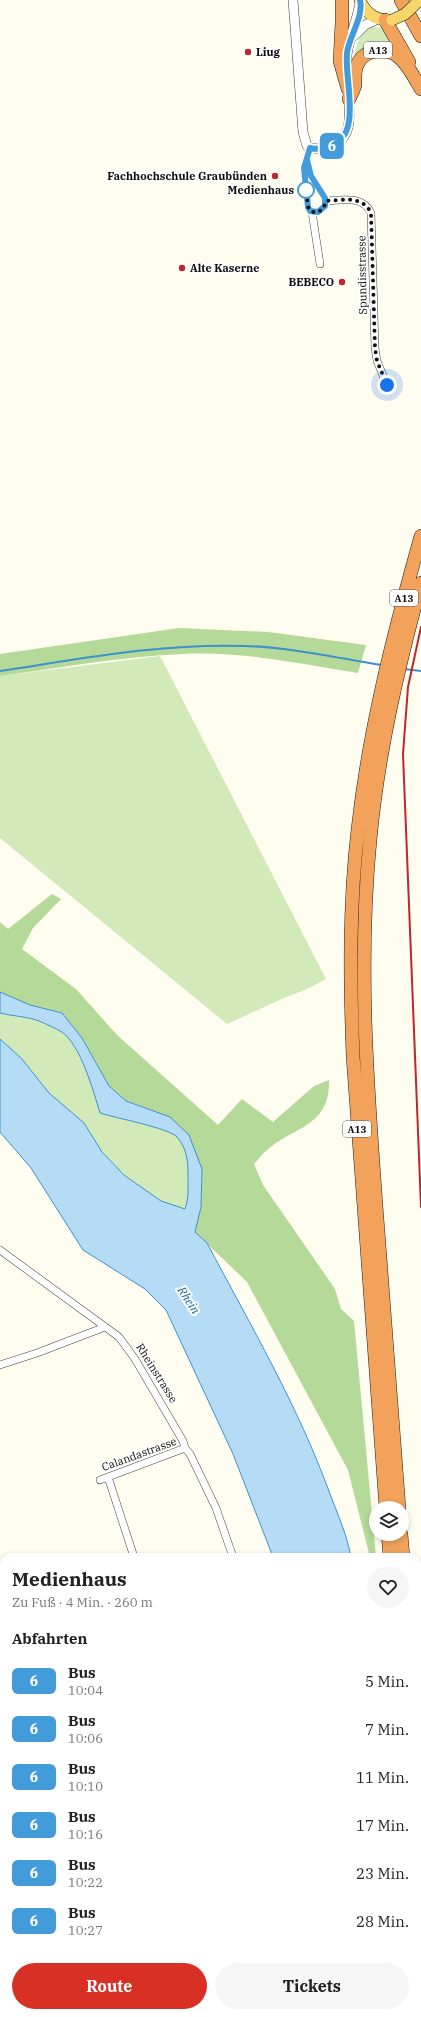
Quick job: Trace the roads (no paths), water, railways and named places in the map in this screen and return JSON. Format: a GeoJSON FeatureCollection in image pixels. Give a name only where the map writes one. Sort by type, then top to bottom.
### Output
{"type":"FeatureCollection","features":[{"type":"Feature","properties":{"kind":"highway"},"geometry":{"type":"LineString","coordinates":[[342,0],[340,61],[348,94]]}},
{"type":"Feature","properties":{"kind":"highway"},"geometry":{"type":"LineString","coordinates":[[401,0],[421,36]]}},
{"type":"Feature","properties":{"kind":"highway"},"geometry":{"type":"LineString","coordinates":[[416,0],[421,8]]}},
{"type":"Feature","properties":{"kind":"highway","name":"A13"},"geometry":{"type":"LineString","coordinates":[[385,20],[408,61],[421,89]]}},
{"type":"Feature","properties":{"kind":"highway","name":"A13"},"geometry":{"type":"LineString","coordinates":[[348,94],[354,86],[355,71],[359,62],[367,54],[380,50],[389,51],[399,57],[421,89]]}},
{"type":"Feature","properties":{"kind":"highway","name":"A13"},"geometry":{"type":"LineString","coordinates":[[385,1501],[356,1115],[351,990],[354,868],[376,747],[421,536]]}},
{"type":"Feature","properties":{"kind":"highway","name":"A13"},"geometry":{"type":"LineString","coordinates":[[393,667],[421,583]]}},
{"type":"Feature","properties":{"kind":"highway","name":"A13"},"geometry":{"type":"LineString","coordinates":[[376,747],[373,807],[367,870],[364,989],[370,1124],[398,1501]]}},
{"type":"Feature","properties":{"kind":"highway"},"geometry":{"type":"LineString","coordinates":[[389,1541],[390,1553]]}},
{"type":"Feature","properties":{"kind":"highway"},"geometry":{"type":"LineString","coordinates":[[402,1541],[403,1553]]}},
{"type":"Feature","properties":{"kind":"main road"},"geometry":{"type":"LineString","coordinates":[[360,1],[368,12],[385,20],[405,14],[420,0]]}},
{"type":"Feature","properties":{"kind":"street"},"geometry":{"type":"LineString","coordinates":[[293,0],[304,138],[306,145],[310,148],[329,147],[342,140],[350,124],[346,64],[350,40],[358,19],[360,1]]}},
{"type":"Feature","properties":{"kind":"street"},"geometry":{"type":"LineString","coordinates":[[350,40],[361,28],[385,20]]}},
{"type":"Feature","properties":{"kind":"street"},"geometry":{"type":"LineString","coordinates":[[310,148],[304,168],[320,264]]}},
{"type":"Feature","properties":{"kind":"street"},"geometry":{"type":"LineString","coordinates":[[307,159],[311,176],[326,201],[323,209],[318,212],[311,212]]}},
{"type":"Feature","properties":{"kind":"street","name":"Spundisstrasse"},"geometry":{"type":"LineString","coordinates":[[326,201],[357,200],[366,205],[371,213],[375,348],[377,361],[387,385]]}},
{"type":"Feature","properties":{"kind":"street","name":"Rheinstrasse"},"geometry":{"type":"LineString","coordinates":[[0,1250],[119,1336],[135,1359],[183,1441],[185,1448],[190,1454],[216,1508],[232,1553]]}},
{"type":"Feature","properties":{"kind":"street"},"geometry":{"type":"LineString","coordinates":[[0,1365],[37,1353],[105,1326]]}},
{"type":"Feature","properties":{"kind":"street","name":"Calandastrasse"},"geometry":{"type":"LineString","coordinates":[[100,1480],[185,1448]]}},
{"type":"Feature","properties":{"kind":"street"},"geometry":{"type":"LineString","coordinates":[[108,1477],[133,1553]]}},
{"type":"Feature","properties":{"kind":"water","name":"Rhein"},"geometry":{"type":"Polygon","coordinates":[[[0,992],[30,1005],[62,1013],[82,1038],[109,1086],[126,1101],[170,1117],[189,1135],[202,1169],[201,1207],[195,1232],[207,1243],[289,1398],[317,1461],[342,1525],[350,1553],[271,1553],[233,1454],[166,1310],[145,1289],[83,1250],[31,1168],[0,1132],[0,1039],[22,1059],[49,1093],[84,1123],[102,1152],[124,1175],[161,1201],[185,1209],[188,1192],[188,1165],[185,1150],[180,1141],[177,1137],[164,1130],[100,1113],[81,1058],[75,1047],[62,1032],[31,1018],[0,1013],[0,992]]]}},
{"type":"Feature","properties":{"kind":"waterway"},"geometry":{"type":"LineString","coordinates":[[0,671],[152,649],[213,646],[279,648],[382,665]]}},
{"type":"Feature","properties":{"kind":"waterway"},"geometry":{"type":"LineString","coordinates":[[404,669],[421,671]]}},
{"type":"Feature","properties":{"kind":"railway"},"geometry":{"type":"LineString","coordinates":[[421,627],[408,687],[403,754],[421,1207]]}},
{"type":"Feature","properties":{"kind":"place","name":"Liug"},"geometry":{"type":"Point","coordinates":[248,52]}},
{"type":"Feature","properties":{"kind":"place","name":"Fachhochschule Graubünden"},"geometry":{"type":"Point","coordinates":[275,176]}},
{"type":"Feature","properties":{"kind":"place","name":"Medienhaus"},"geometry":{"type":"Point","coordinates":[306,190]}},
{"type":"Feature","properties":{"kind":"place","name":"Alte Kaserne"},"geometry":{"type":"Point","coordinates":[182,268]}},
{"type":"Feature","properties":{"kind":"place","name":"BEBECO"},"geometry":{"type":"Point","coordinates":[342,282]}}]}
